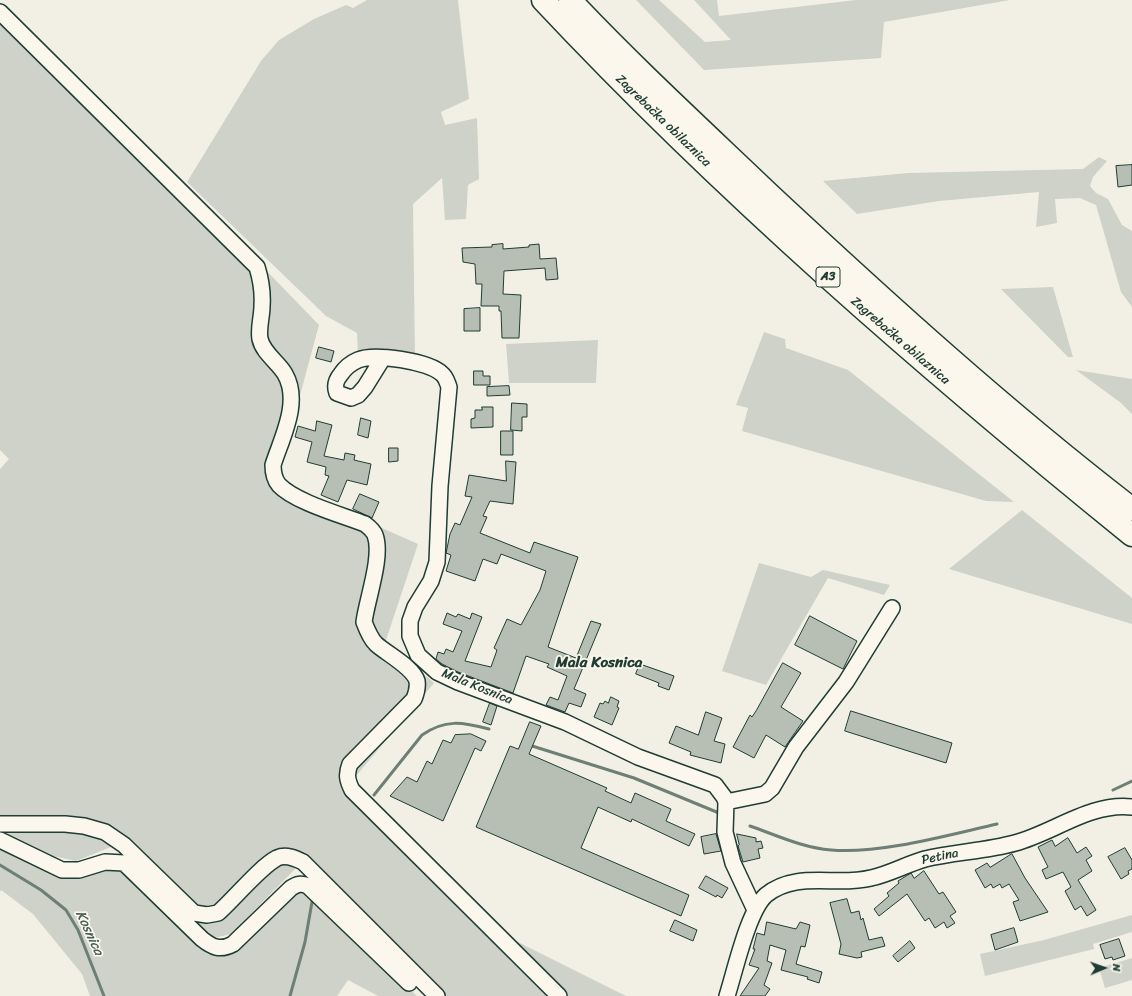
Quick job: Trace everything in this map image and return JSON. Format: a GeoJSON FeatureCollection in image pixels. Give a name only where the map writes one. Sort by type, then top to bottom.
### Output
{"type":"FeatureCollection","features":[{"type":"Feature","properties":{"kind":"highway","name":"Zagrebačka obilaznica"},"geometry":{"type":"LineString","coordinates":[[542,0],[696,154],[833,282],[975,407],[1132,535]]}},
{"type":"Feature","properties":{"kind":"highway","name":"Zagrebačka obilaznica"},"geometry":{"type":"LineString","coordinates":[[570,0],[710,138],[846,266],[988,392],[1132,509]]}},
{"type":"Feature","properties":{"kind":"street"},"geometry":{"type":"LineString","coordinates":[[0,12],[257,267],[262,285],[262,306],[259,327],[261,340],[270,356],[285,374],[292,390],[292,404],[273,465],[273,474],[278,484],[290,494],[365,524],[371,529],[375,535],[377,555],[364,622],[368,633],[375,643],[412,671],[417,681],[417,690],[414,700],[350,764],[347,771],[347,781],[352,790],[559,996]]}},
{"type":"Feature","properties":{"kind":"street","name":"Mala Kosnica"},"geometry":{"type":"LineString","coordinates":[[383,358],[429,366],[441,373],[449,387],[440,486],[436,562],[431,581],[415,607],[410,621],[410,636],[418,655],[437,672],[458,682],[565,722],[638,756],[708,782],[720,790],[726,802]]}},
{"type":"Feature","properties":{"kind":"street"},"geometry":{"type":"LineString","coordinates":[[755,910],[738,876],[729,847],[725,832],[726,802],[765,794],[772,788],[796,747],[846,682],[892,608]]}},
{"type":"Feature","properties":{"kind":"street","name":"Petina"},"geometry":{"type":"LineString","coordinates":[[727,996],[755,910],[760,902],[769,893],[793,882],[815,880],[851,881],[872,878],[925,859],[1014,843],[1109,807],[1132,807]]}},
{"type":"Feature","properties":{"kind":"street"},"geometry":{"type":"LineString","coordinates":[[0,824],[65,824],[84,826],[105,832],[124,845],[194,913],[207,915],[218,914],[267,865],[277,858],[286,856],[295,858],[303,862],[437,996]]}},
{"type":"Feature","properties":{"kind":"street"},"geometry":{"type":"LineString","coordinates":[[0,840],[62,870],[79,870],[105,862],[124,863],[202,939],[212,947],[218,948],[227,947],[233,944],[291,888],[303,884],[308,886],[422,996]]}},
{"type":"Feature","properties":{"kind":"shaded area"},"geometry":{"type":"Polygon","coordinates":[[[367,0],[458,0],[469,99],[441,112],[445,125],[477,118],[479,179],[468,185],[466,219],[445,220],[442,178],[413,204],[415,358],[358,355],[357,333],[326,316],[187,182],[261,61],[279,40],[314,19],[346,5],[353,8],[367,0]]]}},
{"type":"Feature","properties":{"kind":"shaded area"},"geometry":{"type":"Polygon","coordinates":[[[636,0],[659,0],[705,42],[731,40],[694,0],[717,0],[719,16],[856,0],[1010,0],[884,22],[881,58],[704,70],[636,0]]]}},
{"type":"Feature","properties":{"kind":"shaded area"},"geometry":{"type":"Polygon","coordinates":[[[0,17],[253,268],[258,282],[255,327],[288,390],[270,475],[364,529],[373,547],[362,622],[407,671],[413,693],[342,771],[554,996],[442,996],[291,853],[218,908],[196,910],[108,829],[0,820],[0,469],[9,459],[0,450],[0,17]]]}},
{"type":"Feature","properties":{"kind":"shaded area"},"geometry":{"type":"Polygon","coordinates":[[[1099,157],[1107,161],[1093,177],[1090,186],[1096,193],[1108,199],[1122,225],[1132,231],[1132,307],[1121,292],[1096,205],[1080,198],[1055,199],[1057,223],[1036,227],[1039,192],[939,201],[857,214],[823,181],[908,173],[1083,169],[1099,157]]]}},
{"type":"Feature","properties":{"kind":"shaded area"},"geometry":{"type":"Polygon","coordinates":[[[260,264],[319,325],[299,399],[295,385],[265,339],[260,264]]]}},
{"type":"Feature","properties":{"kind":"shaded area"},"geometry":{"type":"Polygon","coordinates":[[[1053,287],[1073,357],[1068,357],[1001,289],[1053,287]]]}},
{"type":"Feature","properties":{"kind":"shaded area"},"geometry":{"type":"Polygon","coordinates":[[[764,332],[785,339],[786,348],[848,370],[1014,502],[986,501],[742,431],[748,408],[736,405],[764,332]]]}},
{"type":"Feature","properties":{"kind":"shaded area"},"geometry":{"type":"Polygon","coordinates":[[[598,340],[596,383],[509,383],[506,344],[598,340]]]}},
{"type":"Feature","properties":{"kind":"shaded area"},"geometry":{"type":"Polygon","coordinates":[[[1076,370],[1132,379],[1132,414],[1121,403],[1076,370]]]}},
{"type":"Feature","properties":{"kind":"shaded area"},"geometry":{"type":"Polygon","coordinates":[[[1022,510],[1132,598],[1132,624],[949,569],[1022,510]]]}},
{"type":"Feature","properties":{"kind":"shaded area"},"geometry":{"type":"Polygon","coordinates":[[[375,525],[418,544],[385,643],[372,631],[370,608],[375,525]]]}},
{"type":"Feature","properties":{"kind":"shaded area"},"geometry":{"type":"Polygon","coordinates":[[[759,563],[811,577],[823,570],[890,585],[884,595],[828,578],[766,685],[722,671],[759,563]]]}},
{"type":"Feature","properties":{"kind":"shaded area"},"geometry":{"type":"Polygon","coordinates":[[[420,671],[434,683],[351,782],[353,765],[418,700],[420,671]]]}},
{"type":"Feature","properties":{"kind":"shaded area"},"geometry":{"type":"Polygon","coordinates":[[[0,830],[83,830],[116,845],[76,861],[53,856],[0,830]]]}},
{"type":"Feature","properties":{"kind":"shaded area"},"geometry":{"type":"Polygon","coordinates":[[[0,845],[57,875],[118,865],[208,948],[251,928],[304,888],[417,996],[378,996],[348,980],[337,996],[90,996],[82,974],[33,914],[1,890],[0,892],[0,845]]]}},
{"type":"Feature","properties":{"kind":"shaded area"},"geometry":{"type":"Polygon","coordinates":[[[278,861],[298,866],[231,934],[214,938],[189,916],[198,919],[278,861]]]}},
{"type":"Feature","properties":{"kind":"shaded area"},"geometry":{"type":"Polygon","coordinates":[[[1132,915],[1132,932],[1093,944],[1094,949],[985,976],[980,954],[1044,940],[1132,915]]]}},
{"type":"Feature","properties":{"kind":"shaded area"},"geometry":{"type":"Polygon","coordinates":[[[510,938],[626,996],[567,996],[510,938]]]}},
{"type":"Feature","properties":{"kind":"shaded area"},"geometry":{"type":"Polygon","coordinates":[[[1132,958],[1132,980],[1105,988],[1099,968],[1132,958]]]}},
{"type":"Feature","properties":{"kind":"building"},"geometry":{"type":"Polygon","coordinates":[[[1132,165],[1132,185],[1118,187],[1116,166],[1132,165]]]}},
{"type":"Feature","properties":{"kind":"building"},"geometry":{"type":"Polygon","coordinates":[[[503,244],[503,249],[529,247],[529,245],[539,244],[540,259],[556,258],[558,279],[546,280],[545,268],[504,271],[503,294],[521,295],[519,338],[502,338],[501,311],[499,311],[499,306],[481,306],[482,284],[476,284],[475,264],[463,262],[462,248],[492,247],[492,245],[503,244]]]}},
{"type":"Feature","properties":{"kind":"building"},"geometry":{"type":"Polygon","coordinates":[[[480,308],[480,331],[464,331],[464,309],[480,308]]]}},
{"type":"Feature","properties":{"kind":"building"},"geometry":{"type":"Polygon","coordinates":[[[319,347],[334,351],[331,362],[316,358],[319,347]]]}},
{"type":"Feature","properties":{"kind":"building"},"geometry":{"type":"Polygon","coordinates":[[[474,371],[483,371],[483,376],[490,376],[490,385],[474,385],[474,371]]]}},
{"type":"Feature","properties":{"kind":"building"},"geometry":{"type":"Polygon","coordinates":[[[509,386],[510,395],[487,396],[487,387],[509,386]]]}},
{"type":"Feature","properties":{"kind":"building"},"geometry":{"type":"Polygon","coordinates":[[[512,403],[527,404],[527,417],[522,417],[522,431],[511,430],[512,403]]]}},
{"type":"Feature","properties":{"kind":"building"},"geometry":{"type":"Polygon","coordinates":[[[482,407],[493,407],[493,427],[471,428],[471,419],[475,418],[475,410],[482,410],[482,407]]]}},
{"type":"Feature","properties":{"kind":"building"},"geometry":{"type":"Polygon","coordinates":[[[361,418],[371,421],[368,438],[358,435],[361,418]]]}},
{"type":"Feature","properties":{"kind":"building"},"geometry":{"type":"Polygon","coordinates":[[[317,421],[332,425],[324,456],[344,460],[345,453],[355,455],[354,460],[371,464],[367,485],[347,480],[338,502],[321,495],[329,476],[325,475],[326,467],[307,462],[312,442],[295,437],[298,426],[315,431],[317,421]]]}},
{"type":"Feature","properties":{"kind":"building"},"geometry":{"type":"Polygon","coordinates":[[[501,431],[513,431],[513,455],[501,455],[501,431]]]}},
{"type":"Feature","properties":{"kind":"building"},"geometry":{"type":"Polygon","coordinates":[[[389,448],[398,448],[398,461],[389,462],[389,448]]]}},
{"type":"Feature","properties":{"kind":"building"},"geometry":{"type":"Polygon","coordinates":[[[506,461],[516,462],[513,504],[490,501],[483,516],[487,517],[480,533],[530,553],[534,542],[578,557],[548,647],[576,658],[591,621],[601,624],[574,689],[586,694],[581,707],[569,703],[565,712],[546,705],[550,697],[558,700],[567,676],[547,667],[549,664],[526,656],[513,693],[458,672],[442,664],[436,659],[438,652],[444,654],[446,649],[453,652],[462,631],[443,624],[447,613],[456,617],[458,614],[470,619],[472,613],[482,617],[465,661],[491,667],[497,650],[494,648],[507,619],[521,625],[540,590],[546,571],[501,554],[497,564],[483,559],[475,581],[446,571],[451,555],[446,553],[450,534],[455,523],[460,525],[472,497],[465,496],[469,475],[506,481],[506,461]]]}},
{"type":"Feature","properties":{"kind":"building"},"geometry":{"type":"Polygon","coordinates":[[[360,494],[379,502],[372,518],[353,509],[360,494]]]}},
{"type":"Feature","properties":{"kind":"building"},"geometry":{"type":"Polygon","coordinates":[[[810,616],[857,641],[843,669],[795,645],[810,616]]]}},
{"type":"Feature","properties":{"kind":"building"},"geometry":{"type":"Polygon","coordinates":[[[783,663],[801,673],[781,707],[803,721],[785,747],[766,735],[754,758],[733,747],[750,715],[752,717],[756,711],[783,663]]]}},
{"type":"Feature","properties":{"kind":"building"},"geometry":{"type":"Polygon","coordinates":[[[640,664],[674,676],[669,690],[658,686],[659,683],[636,674],[640,664]]]}},
{"type":"Feature","properties":{"kind":"building"},"geometry":{"type":"Polygon","coordinates":[[[611,697],[619,701],[617,707],[619,708],[612,725],[594,717],[600,703],[603,704],[605,701],[608,703],[611,697]]]}},
{"type":"Feature","properties":{"kind":"building"},"geometry":{"type":"Polygon","coordinates":[[[490,703],[497,706],[491,725],[483,722],[490,703]]]}},
{"type":"Feature","properties":{"kind":"building"},"geometry":{"type":"Polygon","coordinates":[[[851,711],[952,743],[946,763],[845,731],[851,711]]]}},
{"type":"Feature","properties":{"kind":"building"},"geometry":{"type":"Polygon","coordinates":[[[706,712],[722,718],[714,741],[725,744],[721,763],[690,755],[691,752],[669,743],[676,726],[698,735],[706,712]]]}},
{"type":"Feature","properties":{"kind":"building"},"geometry":{"type":"Polygon","coordinates":[[[530,722],[541,726],[529,754],[607,788],[605,791],[631,803],[635,793],[671,809],[666,821],[695,834],[689,846],[632,819],[631,822],[598,807],[581,848],[689,895],[681,916],[476,827],[510,746],[518,749],[530,722]]]}},
{"type":"Feature","properties":{"kind":"building"},"geometry":{"type":"Polygon","coordinates":[[[471,734],[486,741],[481,751],[475,748],[443,821],[390,796],[407,777],[417,782],[427,761],[432,764],[443,740],[451,743],[455,735],[471,734]]]}},
{"type":"Feature","properties":{"kind":"building"},"geometry":{"type":"Polygon","coordinates":[[[716,834],[721,851],[704,854],[701,837],[716,834]]]}},
{"type":"Feature","properties":{"kind":"building"},"geometry":{"type":"Polygon","coordinates":[[[737,834],[756,838],[756,842],[761,841],[763,848],[758,849],[760,858],[743,862],[738,846],[737,834]]]}},
{"type":"Feature","properties":{"kind":"building"},"geometry":{"type":"Polygon","coordinates":[[[1068,838],[1077,853],[1086,847],[1092,856],[1086,860],[1092,871],[1078,880],[1096,910],[1087,916],[1081,906],[1075,910],[1065,891],[1071,887],[1063,872],[1046,879],[1042,870],[1048,867],[1038,847],[1052,840],[1055,846],[1068,838]]]}},
{"type":"Feature","properties":{"kind":"building"},"geometry":{"type":"Polygon","coordinates":[[[1125,848],[1132,860],[1132,869],[1128,871],[1129,874],[1121,879],[1108,857],[1125,848]]]}},
{"type":"Feature","properties":{"kind":"building"},"geometry":{"type":"Polygon","coordinates":[[[1012,854],[1025,878],[1048,912],[1020,921],[1013,902],[1019,900],[1009,884],[1002,888],[1000,884],[993,888],[991,884],[985,888],[975,870],[987,863],[990,867],[1012,854]]]}},
{"type":"Feature","properties":{"kind":"building"},"geometry":{"type":"Polygon","coordinates":[[[924,871],[939,894],[943,892],[956,912],[950,916],[955,923],[947,928],[944,922],[935,928],[929,918],[925,921],[907,894],[879,916],[874,909],[889,896],[887,893],[899,883],[898,881],[911,873],[914,878],[924,871]]]}},
{"type":"Feature","properties":{"kind":"building"},"geometry":{"type":"Polygon","coordinates":[[[706,876],[728,888],[722,898],[717,895],[716,897],[699,888],[706,876]]]}},
{"type":"Feature","properties":{"kind":"building"},"geometry":{"type":"Polygon","coordinates":[[[847,899],[851,913],[859,911],[861,920],[863,918],[869,940],[882,937],[885,946],[861,952],[862,957],[857,958],[839,954],[841,944],[830,903],[847,899]]]}},
{"type":"Feature","properties":{"kind":"building"},"geometry":{"type":"Polygon","coordinates":[[[675,920],[697,930],[693,941],[670,931],[675,920]]]}},
{"type":"Feature","properties":{"kind":"building"},"geometry":{"type":"Polygon","coordinates":[[[767,922],[796,929],[800,922],[810,925],[805,947],[801,946],[796,964],[822,972],[819,983],[807,979],[808,977],[781,970],[786,950],[770,945],[767,961],[772,963],[764,985],[770,989],[765,996],[740,996],[759,968],[749,965],[755,949],[753,949],[757,933],[764,935],[767,922]]]}},
{"type":"Feature","properties":{"kind":"building"},"geometry":{"type":"Polygon","coordinates":[[[1014,928],[1018,942],[995,950],[991,935],[1014,928]]]}},
{"type":"Feature","properties":{"kind":"building"},"geometry":{"type":"Polygon","coordinates":[[[1119,939],[1125,956],[1113,960],[1112,957],[1105,959],[1100,945],[1119,939]]]}},
{"type":"Feature","properties":{"kind":"building"},"geometry":{"type":"Polygon","coordinates":[[[910,941],[915,948],[898,962],[893,956],[910,941]]]}},
{"type":"Feature","properties":{"kind":"waterway"},"geometry":{"type":"LineString","coordinates":[[374,795],[422,735],[430,730],[438,726],[454,723],[489,729]]}},
{"type":"Feature","properties":{"kind":"waterway"},"geometry":{"type":"LineString","coordinates":[[529,745],[634,778],[719,813]]}},
{"type":"Feature","properties":{"kind":"waterway"},"geometry":{"type":"LineString","coordinates":[[1113,790],[1132,781]]}},
{"type":"Feature","properties":{"kind":"waterway"},"geometry":{"type":"LineString","coordinates":[[750,826],[810,847],[831,850],[850,850],[871,849],[914,843],[997,824]]}},
{"type":"Feature","properties":{"kind":"waterway","name":"Kosnica"},"geometry":{"type":"LineString","coordinates":[[0,865],[41,890],[66,910],[78,930],[104,996]]}},
{"type":"Feature","properties":{"kind":"waterway","name":"Kosnica"},"geometry":{"type":"LineString","coordinates":[[290,996],[305,942],[312,902]]}},
{"type":"Feature","properties":{"kind":"district","name":"Mala Kosnica"},"geometry":{"type":"Point","coordinates":[599,663]}}]}
